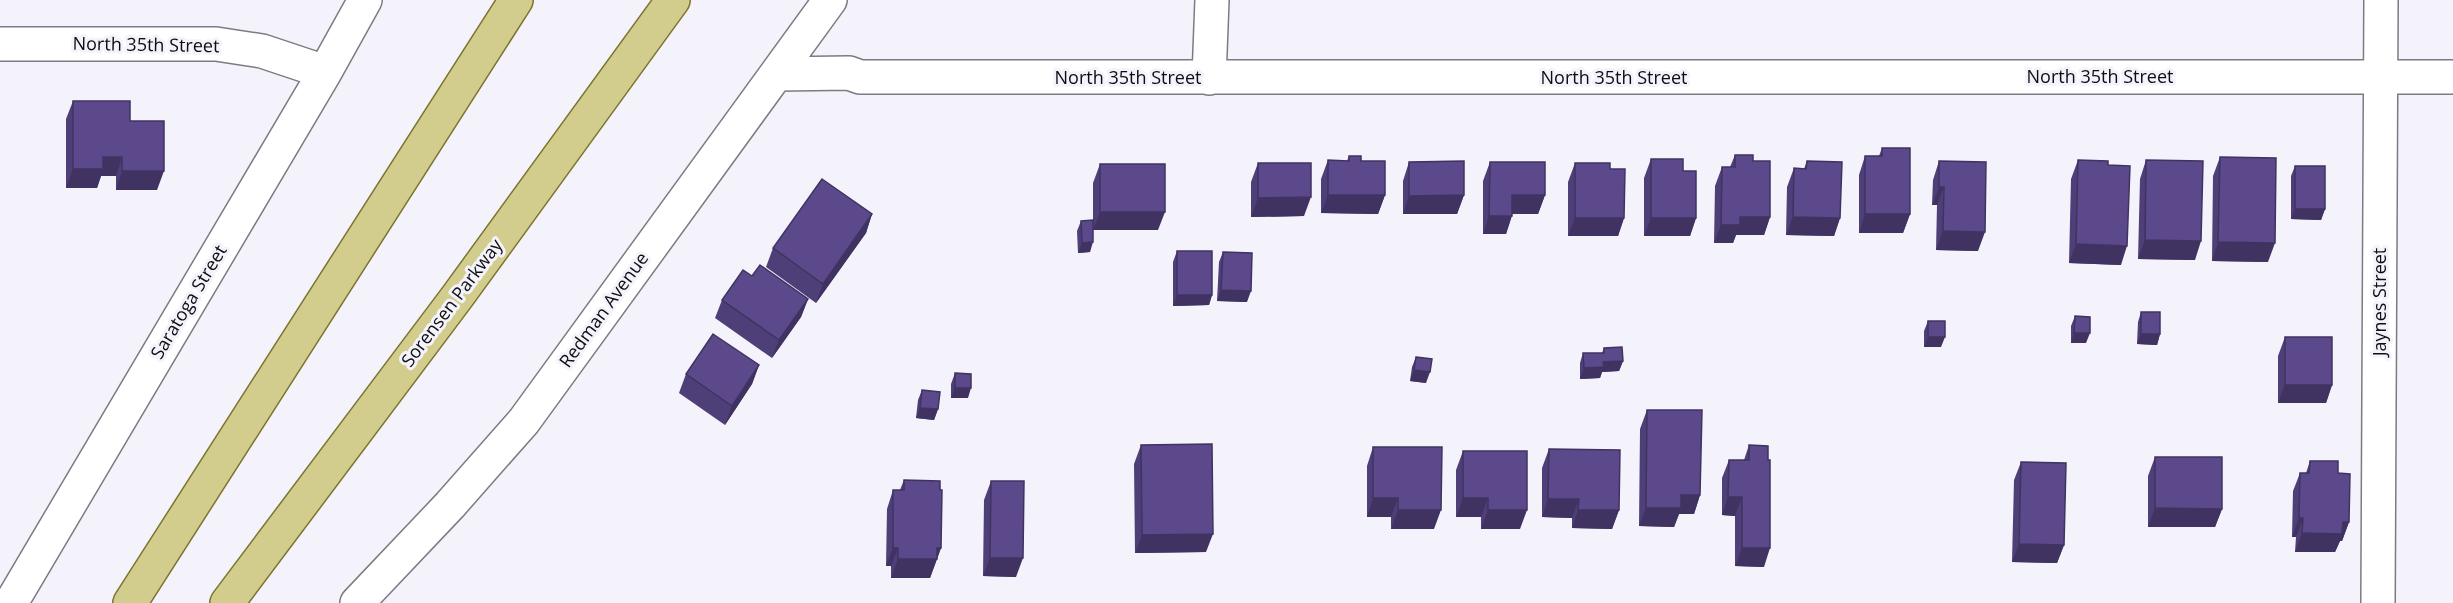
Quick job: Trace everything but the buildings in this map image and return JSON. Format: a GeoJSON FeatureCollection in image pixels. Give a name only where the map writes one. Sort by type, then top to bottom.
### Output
{"type":"FeatureCollection","features":[{"type":"Feature","properties":{"kind":"main road"},"geometry":{"type":"LineString","coordinates":[[130,603],[516,0]]}},
{"type":"Feature","properties":{"kind":"main road","name":"Sorensen Parkway"},"geometry":{"type":"LineString","coordinates":[[227,603],[457,297],[673,0]]}},
{"type":"Feature","properties":{"kind":"street","name":"Saratoga Street"},"geometry":{"type":"LineString","coordinates":[[11,603],[325,72],[365,0]]}},
{"type":"Feature","properties":{"kind":"street","name":"Redman Avenue"},"geometry":{"type":"LineString","coordinates":[[357,603],[450,505],[524,421],[830,0]]}},
{"type":"Feature","properties":{"kind":"street"},"geometry":{"type":"LineString","coordinates":[[1209,78],[1212,0]]}},
{"type":"Feature","properties":{"kind":"street","name":"Jaynes Street"},"geometry":{"type":"LineString","coordinates":[[2378,603],[2381,0]]}},
{"type":"Feature","properties":{"kind":"street","name":"North 35th Street"},"geometry":{"type":"LineString","coordinates":[[0,44],[216,44],[262,51],[325,72]]}},
{"type":"Feature","properties":{"kind":"street","name":"North 35th Street"},"geometry":{"type":"LineString","coordinates":[[777,74],[849,73],[860,77],[1209,78],[2453,77]]}}]}
